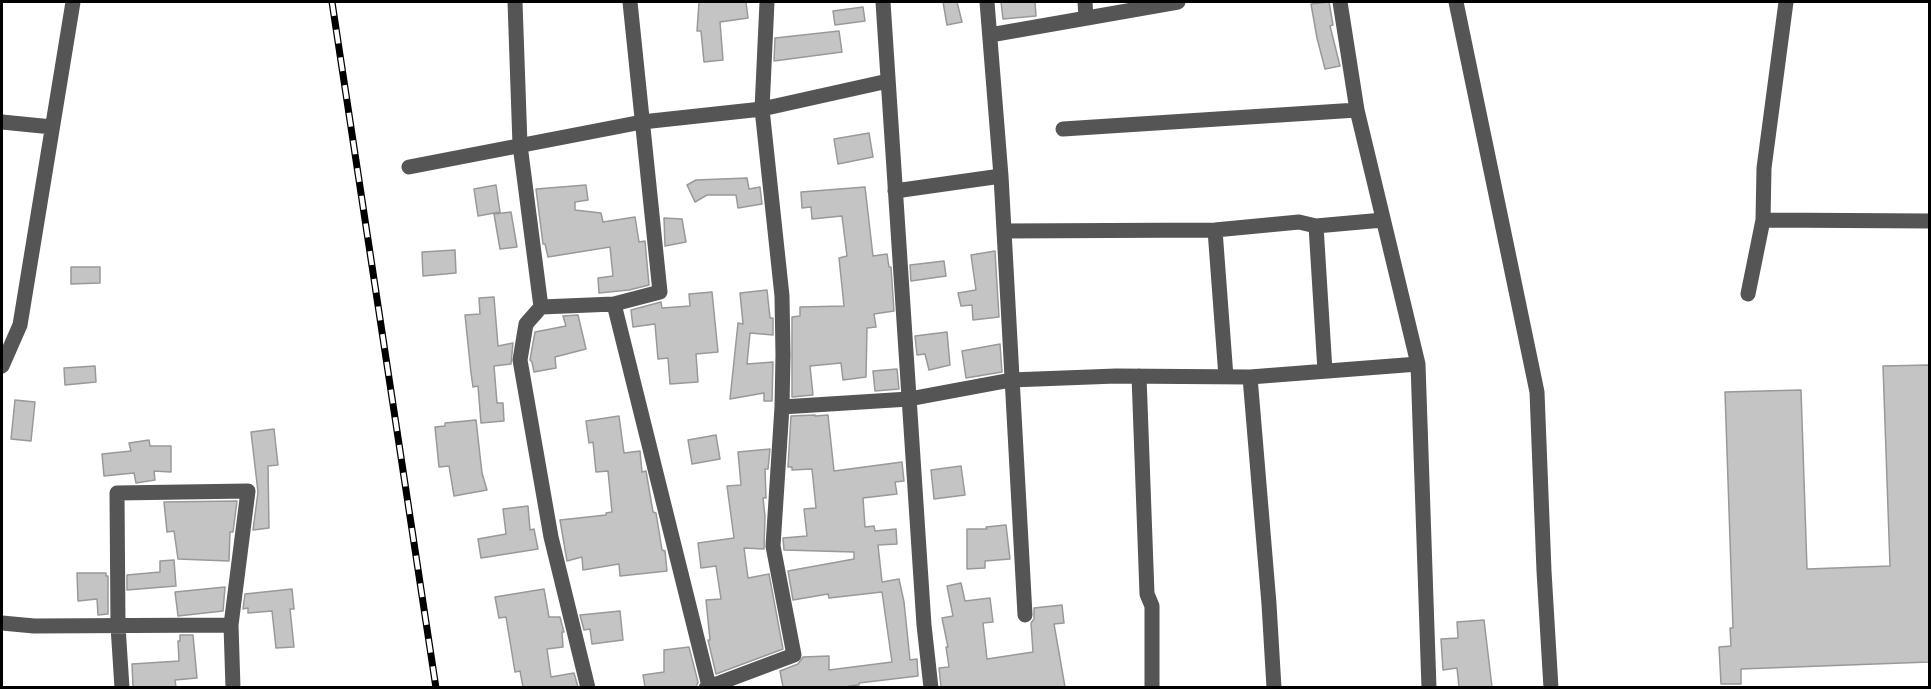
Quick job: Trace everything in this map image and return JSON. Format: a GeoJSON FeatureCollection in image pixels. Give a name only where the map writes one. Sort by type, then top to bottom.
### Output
{"type":"FeatureCollection","features":[{"type":"Feature","properties":{"kind":"street"},"geometry":{"type":"LineString","coordinates":[[2,366],[20,325],[73,2]]}},
{"type":"Feature","properties":{"kind":"street"},"geometry":{"type":"LineString","coordinates":[[515,2],[520,145],[541,308]]}},
{"type":"Feature","properties":{"kind":"street"},"geometry":{"type":"LineString","coordinates":[[588,687],[551,537],[520,360],[526,324],[541,308],[614,303],[660,292],[630,2]]}},
{"type":"Feature","properties":{"kind":"street"},"geometry":{"type":"LineString","coordinates":[[614,303],[707,687],[794,655],[773,546],[782,407],[782,296],[762,108],[767,2]]}},
{"type":"Feature","properties":{"kind":"street"},"geometry":{"type":"LineString","coordinates":[[884,2],[924,625],[930,687]]}},
{"type":"Feature","properties":{"kind":"street"},"geometry":{"type":"LineString","coordinates":[[987,2],[1001,176],[1025,615]]}},
{"type":"Feature","properties":{"kind":"street"},"geometry":{"type":"LineString","coordinates":[[1085,2],[1086,18]]}},
{"type":"Feature","properties":{"kind":"street"},"geometry":{"type":"LineString","coordinates":[[990,35],[1178,2]]}},
{"type":"Feature","properties":{"kind":"street"},"geometry":{"type":"LineString","coordinates":[[1340,2],[1357,110],[1418,364],[1429,687]]}},
{"type":"Feature","properties":{"kind":"street"},"geometry":{"type":"LineString","coordinates":[[1456,2],[1537,392],[1551,687]]}},
{"type":"Feature","properties":{"kind":"street"},"geometry":{"type":"LineString","coordinates":[[1748,294],[1763,220],[1764,168],[1786,2]]}},
{"type":"Feature","properties":{"kind":"street"},"geometry":{"type":"LineString","coordinates":[[409,167],[642,122],[762,108],[888,81]]}},
{"type":"Feature","properties":{"kind":"street"},"geometry":{"type":"LineString","coordinates":[[1063,129],[1357,110]]}},
{"type":"Feature","properties":{"kind":"street"},"geometry":{"type":"LineString","coordinates":[[2,122],[52,127]]}},
{"type":"Feature","properties":{"kind":"street"},"geometry":{"type":"LineString","coordinates":[[895,191],[1001,176]]}},
{"type":"Feature","properties":{"kind":"street"},"geometry":{"type":"LineString","coordinates":[[1004,231],[1215,230],[1299,222],[1316,226],[1383,219]]}},
{"type":"Feature","properties":{"kind":"street"},"geometry":{"type":"LineString","coordinates":[[1763,220],[1929,221]]}},
{"type":"Feature","properties":{"kind":"street"},"geometry":{"type":"LineString","coordinates":[[1316,226],[1325,371]]}},
{"type":"Feature","properties":{"kind":"street"},"geometry":{"type":"LineString","coordinates":[[1215,230],[1226,377]]}},
{"type":"Feature","properties":{"kind":"street"},"geometry":{"type":"LineString","coordinates":[[782,407],[909,399],[1011,380],[1139,376],[1250,377],[1418,364]]}},
{"type":"Feature","properties":{"kind":"street"},"geometry":{"type":"LineString","coordinates":[[1139,376],[1147,594],[1152,606],[1152,687]]}},
{"type":"Feature","properties":{"kind":"street"},"geometry":{"type":"LineString","coordinates":[[1250,377],[1274,687]]}},
{"type":"Feature","properties":{"kind":"street"},"geometry":{"type":"LineString","coordinates":[[122,687],[118,626],[117,494],[248,490],[231,625],[233,687]]}},
{"type":"Feature","properties":{"kind":"street"},"geometry":{"type":"LineString","coordinates":[[2,623],[34,626],[231,625]]}},
{"type":"Feature","properties":{"kind":"building"},"geometry":{"type":"Polygon","coordinates":[[[699,2],[746,2],[748,18],[720,22],[723,60],[704,62],[701,31],[697,31],[699,2]]]}},
{"type":"Feature","properties":{"kind":"building"},"geometry":{"type":"Polygon","coordinates":[[[943,2],[957,2],[962,22],[947,25],[943,2]]]}},
{"type":"Feature","properties":{"kind":"building"},"geometry":{"type":"Polygon","coordinates":[[[1001,2],[1035,2],[1036,16],[1003,19],[1001,2]]]}},
{"type":"Feature","properties":{"kind":"building"},"geometry":{"type":"Polygon","coordinates":[[[1329,2],[1333,25],[1330,26],[1340,66],[1325,69],[1311,4],[1329,2]]]}},
{"type":"Feature","properties":{"kind":"building"},"geometry":{"type":"Polygon","coordinates":[[[863,7],[865,21],[835,25],[833,11],[863,7]]]}},
{"type":"Feature","properties":{"kind":"building"},"geometry":{"type":"Polygon","coordinates":[[[839,31],[842,52],[774,61],[775,38],[839,31]]]}},
{"type":"Feature","properties":{"kind":"building"},"geometry":{"type":"Polygon","coordinates":[[[869,133],[873,157],[838,164],[834,139],[869,133]]]}},
{"type":"Feature","properties":{"kind":"building"},"geometry":{"type":"Polygon","coordinates":[[[747,178],[749,189],[760,187],[762,204],[738,208],[736,195],[707,195],[695,202],[687,185],[696,180],[747,178]]]}},
{"type":"Feature","properties":{"kind":"building"},"geometry":{"type":"Polygon","coordinates":[[[496,185],[500,212],[478,216],[474,189],[496,185]]]}},
{"type":"Feature","properties":{"kind":"building"},"geometry":{"type":"Polygon","coordinates":[[[586,185],[588,200],[575,202],[575,210],[601,213],[603,222],[635,217],[639,242],[645,241],[649,285],[599,293],[598,278],[613,276],[610,247],[548,257],[545,244],[543,244],[536,189],[586,185]]]}},
{"type":"Feature","properties":{"kind":"building"},"geometry":{"type":"Polygon","coordinates":[[[865,187],[873,256],[887,254],[889,267],[891,267],[894,311],[874,314],[876,327],[867,328],[866,377],[843,380],[841,363],[810,366],[813,395],[792,397],[792,317],[800,316],[800,307],[844,306],[839,258],[847,256],[842,216],[812,219],[811,207],[802,208],[801,192],[865,187]]]}},
{"type":"Feature","properties":{"kind":"building"},"geometry":{"type":"Polygon","coordinates":[[[511,212],[517,247],[500,249],[494,214],[511,212]]]}},
{"type":"Feature","properties":{"kind":"building"},"geometry":{"type":"Polygon","coordinates":[[[664,218],[682,219],[686,242],[665,246],[664,218]]]}},
{"type":"Feature","properties":{"kind":"building"},"geometry":{"type":"Polygon","coordinates":[[[455,250],[456,273],[423,276],[422,252],[455,250]]]}},
{"type":"Feature","properties":{"kind":"building"},"geometry":{"type":"Polygon","coordinates":[[[995,251],[999,317],[973,320],[972,305],[961,306],[958,293],[976,290],[971,255],[995,251]]]}},
{"type":"Feature","properties":{"kind":"building"},"geometry":{"type":"Polygon","coordinates":[[[944,261],[946,276],[911,281],[910,265],[944,261]]]}},
{"type":"Feature","properties":{"kind":"building"},"geometry":{"type":"Polygon","coordinates":[[[71,267],[100,267],[100,283],[71,284],[71,267]]]}},
{"type":"Feature","properties":{"kind":"building"},"geometry":{"type":"Polygon","coordinates":[[[767,290],[770,318],[773,318],[773,335],[750,333],[747,364],[773,362],[772,401],[764,401],[764,393],[730,399],[738,323],[743,324],[740,293],[767,290]]]}},
{"type":"Feature","properties":{"kind":"building"},"geometry":{"type":"Polygon","coordinates":[[[712,292],[718,352],[696,354],[698,382],[670,384],[668,358],[658,359],[655,324],[633,327],[631,310],[661,302],[662,308],[690,306],[689,294],[712,292]]]}},
{"type":"Feature","properties":{"kind":"building"},"geometry":{"type":"Polygon","coordinates":[[[494,297],[498,346],[513,343],[511,364],[494,366],[497,403],[503,403],[504,421],[481,423],[478,386],[473,387],[465,315],[480,314],[479,298],[494,297]]]}},
{"type":"Feature","properties":{"kind":"building"},"geometry":{"type":"Polygon","coordinates":[[[578,315],[586,349],[555,357],[556,368],[534,372],[530,360],[535,332],[566,326],[563,316],[578,315]]]}},
{"type":"Feature","properties":{"kind":"building"},"geometry":{"type":"Polygon","coordinates":[[[947,332],[950,365],[929,370],[925,354],[917,355],[915,336],[947,332]]]}},
{"type":"Feature","properties":{"kind":"building"},"geometry":{"type":"Polygon","coordinates":[[[1000,344],[1002,372],[966,378],[962,351],[1000,344]]]}},
{"type":"Feature","properties":{"kind":"building"},"geometry":{"type":"Polygon","coordinates":[[[1929,365],[1929,662],[1741,669],[1741,684],[1721,684],[1719,647],[1731,646],[1730,628],[1733,628],[1725,392],[1801,390],[1807,569],[1890,566],[1883,366],[1929,365]]]}},
{"type":"Feature","properties":{"kind":"building"},"geometry":{"type":"Polygon","coordinates":[[[95,366],[96,382],[65,385],[64,368],[95,366]]]}},
{"type":"Feature","properties":{"kind":"building"},"geometry":{"type":"Polygon","coordinates":[[[897,369],[899,389],[875,391],[873,371],[897,369]]]}},
{"type":"Feature","properties":{"kind":"building"},"geometry":{"type":"Polygon","coordinates":[[[15,400],[35,402],[31,441],[11,439],[15,400]]]}},
{"type":"Feature","properties":{"kind":"building"},"geometry":{"type":"Polygon","coordinates":[[[828,415],[834,471],[902,462],[904,481],[895,482],[897,494],[863,498],[865,527],[874,526],[875,531],[896,529],[897,544],[878,545],[882,582],[899,579],[904,602],[910,660],[917,659],[918,676],[859,683],[859,685],[849,687],[783,687],[780,671],[798,664],[803,657],[829,656],[829,670],[892,662],[882,592],[829,598],[828,594],[793,600],[788,571],[854,559],[854,552],[784,550],[783,538],[807,536],[804,509],[816,508],[812,469],[792,470],[792,467],[788,467],[791,416],[828,415]]]}},
{"type":"Feature","properties":{"kind":"building"},"geometry":{"type":"Polygon","coordinates":[[[619,416],[624,453],[640,451],[642,472],[646,471],[662,550],[665,551],[667,571],[620,576],[619,564],[583,570],[582,557],[567,561],[560,520],[606,515],[612,512],[608,471],[596,472],[593,442],[589,443],[586,421],[619,416]]]}},
{"type":"Feature","properties":{"kind":"building"},"geometry":{"type":"Polygon","coordinates":[[[476,420],[482,473],[487,490],[454,496],[449,466],[439,467],[435,427],[445,426],[445,423],[476,420]]]}},
{"type":"Feature","properties":{"kind":"building"},"geometry":{"type":"Polygon","coordinates":[[[274,429],[278,465],[268,466],[269,528],[253,530],[258,492],[251,432],[274,429]]]}},
{"type":"Feature","properties":{"kind":"building"},"geometry":{"type":"Polygon","coordinates":[[[716,435],[720,459],[692,464],[688,440],[716,435]]]}},
{"type":"Feature","properties":{"kind":"building"},"geometry":{"type":"Polygon","coordinates":[[[149,440],[150,446],[171,446],[171,472],[154,471],[155,480],[136,483],[134,473],[104,476],[102,454],[131,451],[129,443],[149,440]]]}},
{"type":"Feature","properties":{"kind":"building"},"geometry":{"type":"Polygon","coordinates":[[[770,449],[768,469],[765,469],[766,498],[763,498],[764,549],[744,548],[748,578],[769,574],[783,649],[716,674],[708,640],[710,640],[706,600],[721,599],[716,566],[701,568],[698,543],[734,538],[727,486],[741,485],[738,452],[770,449]]]}},
{"type":"Feature","properties":{"kind":"building"},"geometry":{"type":"Polygon","coordinates":[[[961,466],[965,495],[934,499],[931,470],[961,466]]]}},
{"type":"Feature","properties":{"kind":"building"},"geometry":{"type":"Polygon","coordinates":[[[237,501],[233,532],[230,532],[229,561],[178,559],[174,531],[167,532],[164,502],[237,501]]]}},
{"type":"Feature","properties":{"kind":"building"},"geometry":{"type":"Polygon","coordinates":[[[528,506],[530,530],[534,529],[538,549],[481,558],[478,539],[506,534],[503,509],[528,506]]]}},
{"type":"Feature","properties":{"kind":"building"},"geometry":{"type":"Polygon","coordinates":[[[1006,525],[1010,559],[985,561],[985,568],[967,569],[967,529],[987,529],[986,527],[1006,525]]]}},
{"type":"Feature","properties":{"kind":"building"},"geometry":{"type":"Polygon","coordinates":[[[174,560],[176,586],[127,590],[127,575],[160,572],[160,561],[174,560]]]}},
{"type":"Feature","properties":{"kind":"building"},"geometry":{"type":"Polygon","coordinates":[[[77,573],[106,573],[108,576],[108,614],[98,615],[97,599],[78,601],[77,573]]]}},
{"type":"Feature","properties":{"kind":"building"},"geometry":{"type":"Polygon","coordinates":[[[961,583],[965,601],[990,598],[993,622],[983,623],[987,659],[1033,652],[1031,623],[1034,619],[1034,608],[1062,605],[1064,623],[1054,624],[1065,687],[941,687],[939,668],[949,667],[946,647],[948,647],[942,618],[953,616],[947,586],[961,583]]]}},
{"type":"Feature","properties":{"kind":"building"},"geometry":{"type":"Polygon","coordinates":[[[225,587],[223,611],[178,616],[175,592],[225,587]]]}},
{"type":"Feature","properties":{"kind":"building"},"geometry":{"type":"Polygon","coordinates":[[[292,589],[294,609],[290,609],[294,647],[276,648],[272,611],[248,613],[248,608],[243,609],[245,594],[292,589]]]}},
{"type":"Feature","properties":{"kind":"building"},"geometry":{"type":"Polygon","coordinates":[[[544,589],[549,617],[560,617],[564,632],[562,632],[563,647],[547,649],[551,677],[574,673],[578,687],[523,687],[520,671],[515,672],[506,617],[499,618],[495,597],[544,589]]]}},
{"type":"Feature","properties":{"kind":"building"},"geometry":{"type":"Polygon","coordinates":[[[620,611],[623,640],[592,644],[590,629],[584,630],[580,615],[620,611]]]}},
{"type":"Feature","properties":{"kind":"building"},"geometry":{"type":"Polygon","coordinates":[[[1484,620],[1492,687],[1459,687],[1457,668],[1443,670],[1441,639],[1458,638],[1457,622],[1484,620]]]}},
{"type":"Feature","properties":{"kind":"building"},"geometry":{"type":"Polygon","coordinates":[[[180,635],[193,635],[197,678],[175,680],[176,687],[133,687],[132,664],[179,661],[180,635]]]}},
{"type":"Feature","properties":{"kind":"building"},"geometry":{"type":"Polygon","coordinates":[[[689,647],[698,682],[696,687],[645,687],[643,675],[664,672],[664,650],[689,647]]]}},
{"type":"Feature","properties":{"kind":"railway"},"geometry":{"type":"LineString","coordinates":[[332,2],[436,688]]}}]}
